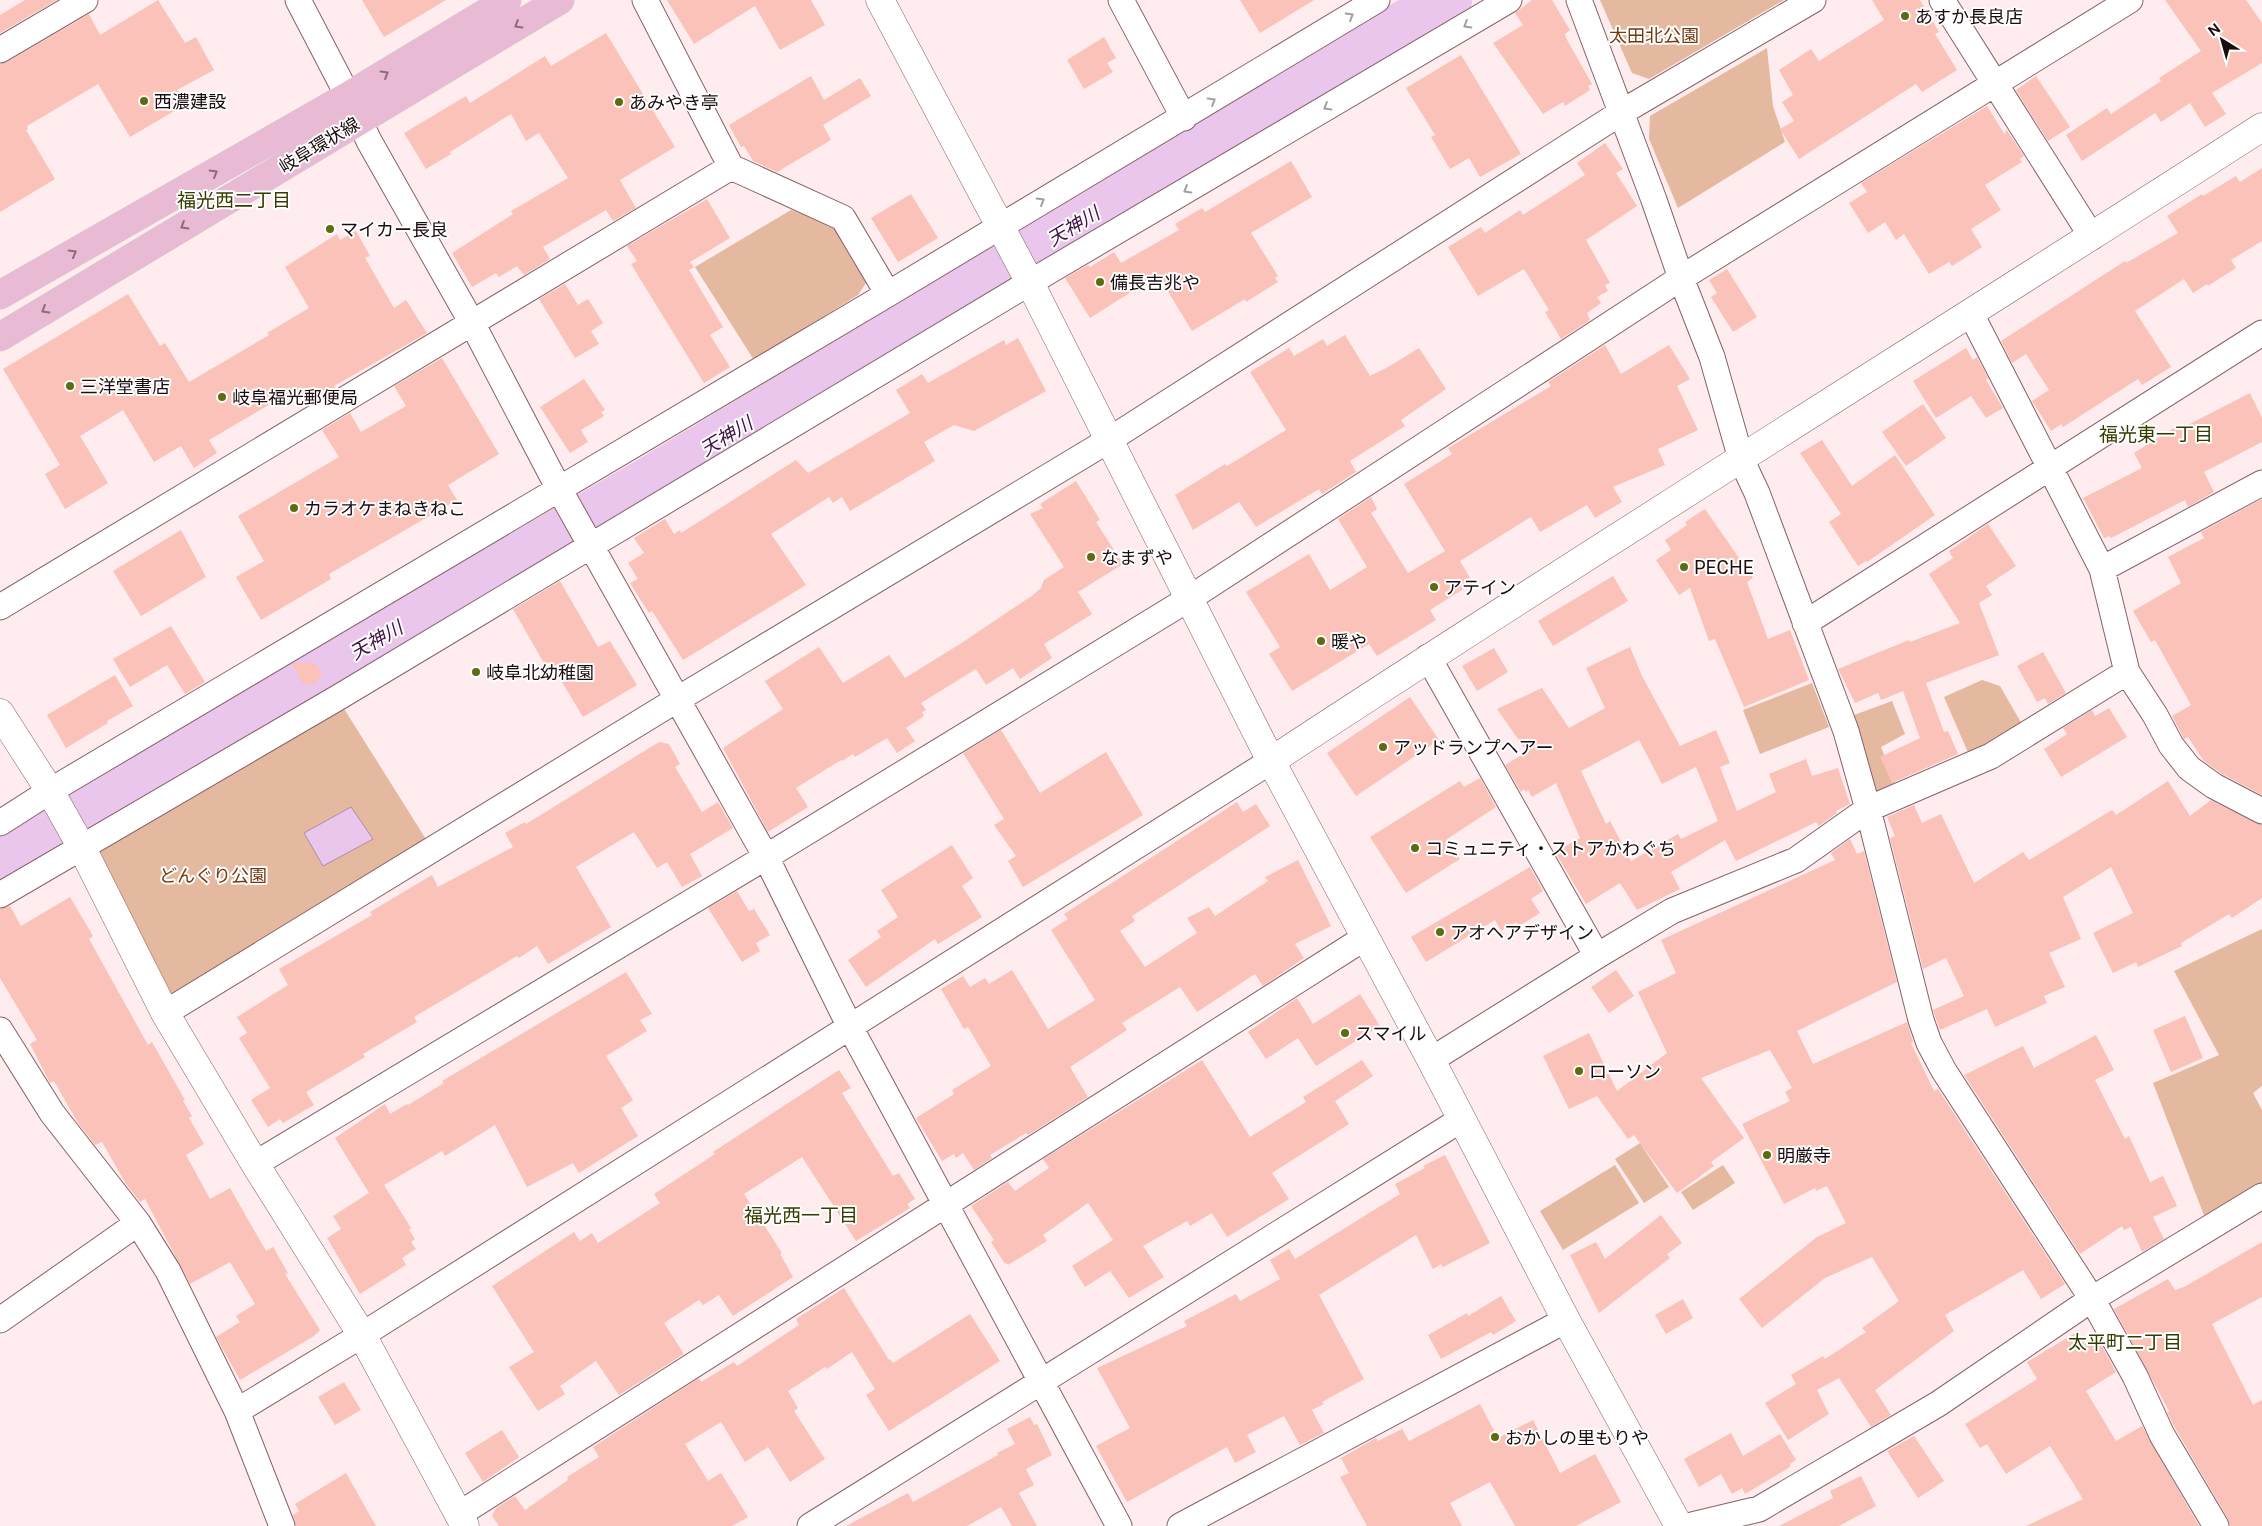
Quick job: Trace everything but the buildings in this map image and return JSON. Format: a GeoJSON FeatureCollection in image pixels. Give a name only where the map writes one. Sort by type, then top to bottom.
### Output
{"type":"FeatureCollection","features":[{"type":"Feature","properties":{"kind":"main road","name":"岐阜環状線"},"geometry":{"type":"LineString","coordinates":[[0,295],[348,96],[507,0]]}},
{"type":"Feature","properties":{"kind":"main road","name":"岐阜環状線"},"geometry":{"type":"LineString","coordinates":[[0,337],[560,0]]}},
{"type":"Feature","properties":{"kind":"street"},"geometry":{"type":"LineString","coordinates":[[0,50],[85,0]]}},
{"type":"Feature","properties":{"kind":"street"},"geometry":{"type":"LineString","coordinates":[[298,0],[359,121],[472,323],[561,493],[766,857],[850,1027],[1120,1526]]}},
{"type":"Feature","properties":{"kind":"street"},"geometry":{"type":"LineString","coordinates":[[645,0],[731,167],[844,218],[888,294]]}},
{"type":"Feature","properties":{"kind":"street"},"geometry":{"type":"LineString","coordinates":[[880,0],[1028,279],[1271,761],[1431,1060],[1566,1320],[1679,1526]]}},
{"type":"Feature","properties":{"kind":"street"},"geometry":{"type":"LineString","coordinates":[[1121,0],[1184,118]]}},
{"type":"Feature","properties":{"kind":"street"},"geometry":{"type":"LineString","coordinates":[[0,823],[50,791],[561,493],[1378,0]]}},
{"type":"Feature","properties":{"kind":"street"},"geometry":{"type":"LineString","coordinates":[[0,896],[81,846],[330,702],[589,542],[1028,279],[1508,0]]}},
{"type":"Feature","properties":{"kind":"street"},"geometry":{"type":"LineString","coordinates":[[1579,0],[1712,358],[1741,459],[1757,493],[1846,731],[1868,809],[1921,1020],[1929,1043],[1944,1071],[2092,1299],[2135,1376],[2162,1435],[2216,1526]]}},
{"type":"Feature","properties":{"kind":"street"},"geometry":{"type":"LineString","coordinates":[[165,1013],[678,699],[1109,440],[1622,112],[1813,0]]}},
{"type":"Feature","properties":{"kind":"street"},"geometry":{"type":"LineString","coordinates":[[1942,0],[2092,237]]}},
{"type":"Feature","properties":{"kind":"street"},"geometry":{"type":"LineString","coordinates":[[255,1164],[766,857],[1190,598],[1681,278],[2130,0]]}},
{"type":"Feature","properties":{"kind":"street"},"geometry":{"type":"LineString","coordinates":[[237,1411],[362,1335],[1271,761],[1428,658],[2262,128]]}},
{"type":"Feature","properties":{"kind":"street"},"geometry":{"type":"LineString","coordinates":[[0,607],[731,167]]}},
{"type":"Feature","properties":{"kind":"street"},"geometry":{"type":"LineString","coordinates":[[1971,314],[2102,569],[2127,672],[2155,715],[2171,745],[2189,768],[2214,786],[2262,811]]}},
{"type":"Feature","properties":{"kind":"street"},"geometry":{"type":"LineString","coordinates":[[1805,623],[2262,333]]}},
{"type":"Feature","properties":{"kind":"street"},"geometry":{"type":"LineString","coordinates":[[2102,569],[2262,483]]}},
{"type":"Feature","properties":{"kind":"street"},"geometry":{"type":"LineString","coordinates":[[1428,658],[1596,956]]}},
{"type":"Feature","properties":{"kind":"street"},"geometry":{"type":"LineString","coordinates":[[1431,1060],[1596,956],[1672,911],[1796,860],[1868,809],[1991,756],[2127,672]]}},
{"type":"Feature","properties":{"kind":"street"},"geometry":{"type":"LineString","coordinates":[[0,713],[50,791],[81,846],[165,1013],[255,1164],[362,1335],[462,1521],[946,1204],[1366,937]]}},
{"type":"Feature","properties":{"kind":"street"},"geometry":{"type":"LineString","coordinates":[[0,1030],[52,1113],[138,1224],[168,1271],[237,1411],[282,1526]]}},
{"type":"Feature","properties":{"kind":"street"},"geometry":{"type":"LineString","coordinates":[[810,1526],[1462,1119]]}},
{"type":"Feature","properties":{"kind":"street"},"geometry":{"type":"LineString","coordinates":[[1688,1526],[1759,1509],[1938,1404],[2092,1299],[2262,1196]]}},
{"type":"Feature","properties":{"kind":"street"},"geometry":{"type":"LineString","coordinates":[[0,1320],[138,1224]]}},
{"type":"Feature","properties":{"kind":"street"},"geometry":{"type":"LineString","coordinates":[[1180,1526],[1566,1320]]}},
{"type":"Feature","properties":{"kind":"green space","name":"太田北公園"},"geometry":{"type":"Polygon","coordinates":[[[1600,0],[1784,0],[1649,79],[1632,73],[1600,0]]]}},
{"type":"Feature","properties":{"kind":"green space"},"geometry":{"type":"Polygon","coordinates":[[[1767,48],[1773,106],[1785,142],[1678,208],[1649,139],[1650,116],[1767,48]]]}},
{"type":"Feature","properties":{"kind":"green space"},"geometry":{"type":"Polygon","coordinates":[[[791,210],[836,226],[868,280],[858,295],[754,360],[695,267],[791,210]]]}},
{"type":"Feature","properties":{"kind":"green space"},"geometry":{"type":"Polygon","coordinates":[[[1982,680],[2000,686],[2023,726],[1970,757],[1944,697],[1982,680]]]}},
{"type":"Feature","properties":{"kind":"green space"},"geometry":{"type":"Polygon","coordinates":[[[1812,683],[1829,727],[1760,754],[1743,710],[1812,683]]]}},
{"type":"Feature","properties":{"kind":"green space"},"geometry":{"type":"Polygon","coordinates":[[[1892,701],[1905,734],[1881,747],[1896,786],[1877,795],[1846,718],[1892,701]]]}},
{"type":"Feature","properties":{"kind":"green space","name":"どんぐり公園"},"geometry":{"type":"Polygon","coordinates":[[[341,704],[429,844],[169,999],[91,848],[341,704]]]}},
{"type":"Feature","properties":{"kind":"green space"},"geometry":{"type":"Polygon","coordinates":[[[2262,929],[2262,1086],[2253,1093],[2262,1110],[2262,1184],[2205,1218],[2153,1083],[2219,1055],[2174,971],[2262,929]]]}},
{"type":"Feature","properties":{"kind":"green space"},"geometry":{"type":"Polygon","coordinates":[[[1640,1143],[1669,1187],[1644,1203],[1615,1159],[1640,1143]]]}},
{"type":"Feature","properties":{"kind":"green space"},"geometry":{"type":"Polygon","coordinates":[[[1615,1165],[1639,1203],[1563,1250],[1540,1211],[1615,1165]]]}},
{"type":"Feature","properties":{"kind":"green space"},"geometry":{"type":"Polygon","coordinates":[[[1723,1165],[1735,1183],[1693,1210],[1681,1192],[1723,1165]]]}},
{"type":"Feature","properties":{"kind":"shaded area"},"geometry":{"type":"Polygon","coordinates":[[[351,807],[373,839],[323,866],[304,833],[351,807]]]}},
{"type":"Feature","properties":{"kind":"waterway","name":"天神川"},"geometry":{"type":"LineString","coordinates":[[0,863],[245,717],[649,482],[1447,0]]}},
{"type":"Feature","properties":{"kind":"place","name":"あすか長良店"},"geometry":{"type":"Point","coordinates":[1905,16]}},
{"type":"Feature","properties":{"kind":"place","name":"西濃建設"},"geometry":{"type":"Point","coordinates":[144,101]}},
{"type":"Feature","properties":{"kind":"place","name":"あみやき亭"},"geometry":{"type":"Point","coordinates":[619,102]}},
{"type":"Feature","properties":{"kind":"place","name":"マイカー長良"},"geometry":{"type":"Point","coordinates":[330,229]}},
{"type":"Feature","properties":{"kind":"place","name":"備長吉兆や"},"geometry":{"type":"Point","coordinates":[1100,282]}},
{"type":"Feature","properties":{"kind":"place","name":"三洋堂書店"},"geometry":{"type":"Point","coordinates":[70,386]}},
{"type":"Feature","properties":{"kind":"place","name":"岐阜福光郵便局"},"geometry":{"type":"Point","coordinates":[222,397]}},
{"type":"Feature","properties":{"kind":"place","name":"カラオケまねきねこ"},"geometry":{"type":"Point","coordinates":[294,508]}},
{"type":"Feature","properties":{"kind":"place","name":"なまずや"},"geometry":{"type":"Point","coordinates":[1091,557]}},
{"type":"Feature","properties":{"kind":"place","name":"PECHE"},"geometry":{"type":"Point","coordinates":[1684,567]}},
{"type":"Feature","properties":{"kind":"place","name":"アテイン"},"geometry":{"type":"Point","coordinates":[1434,587]}},
{"type":"Feature","properties":{"kind":"place","name":"暖や"},"geometry":{"type":"Point","coordinates":[1321,641]}},
{"type":"Feature","properties":{"kind":"place","name":"岐阜北幼稚園"},"geometry":{"type":"Point","coordinates":[476,672]}},
{"type":"Feature","properties":{"kind":"place","name":"アッドランプヘアー"},"geometry":{"type":"Point","coordinates":[1383,747]}},
{"type":"Feature","properties":{"kind":"place","name":"コミュニティ・ストアかわぐち"},"geometry":{"type":"Point","coordinates":[1415,848]}},
{"type":"Feature","properties":{"kind":"place","name":"アオヘアデザイン"},"geometry":{"type":"Point","coordinates":[1440,932]}},
{"type":"Feature","properties":{"kind":"place","name":"スマイル"},"geometry":{"type":"Point","coordinates":[1345,1033]}},
{"type":"Feature","properties":{"kind":"place","name":"ローソン"},"geometry":{"type":"Point","coordinates":[1579,1071]}},
{"type":"Feature","properties":{"kind":"place","name":"明厳寺"},"geometry":{"type":"Point","coordinates":[1767,1155]}},
{"type":"Feature","properties":{"kind":"place","name":"おかしの里もりや"},"geometry":{"type":"Point","coordinates":[1495,1437]}},
{"type":"Feature","properties":{"kind":"district","name":"福光西二丁目"},"geometry":{"type":"Point","coordinates":[234,200]}},
{"type":"Feature","properties":{"kind":"district","name":"福光東一丁目"},"geometry":{"type":"Point","coordinates":[2156,434]}},
{"type":"Feature","properties":{"kind":"district","name":"福光西一丁目"},"geometry":{"type":"Point","coordinates":[801,1215]}},
{"type":"Feature","properties":{"kind":"district","name":"太平町二丁目"},"geometry":{"type":"Point","coordinates":[2125,1342]}}]}
